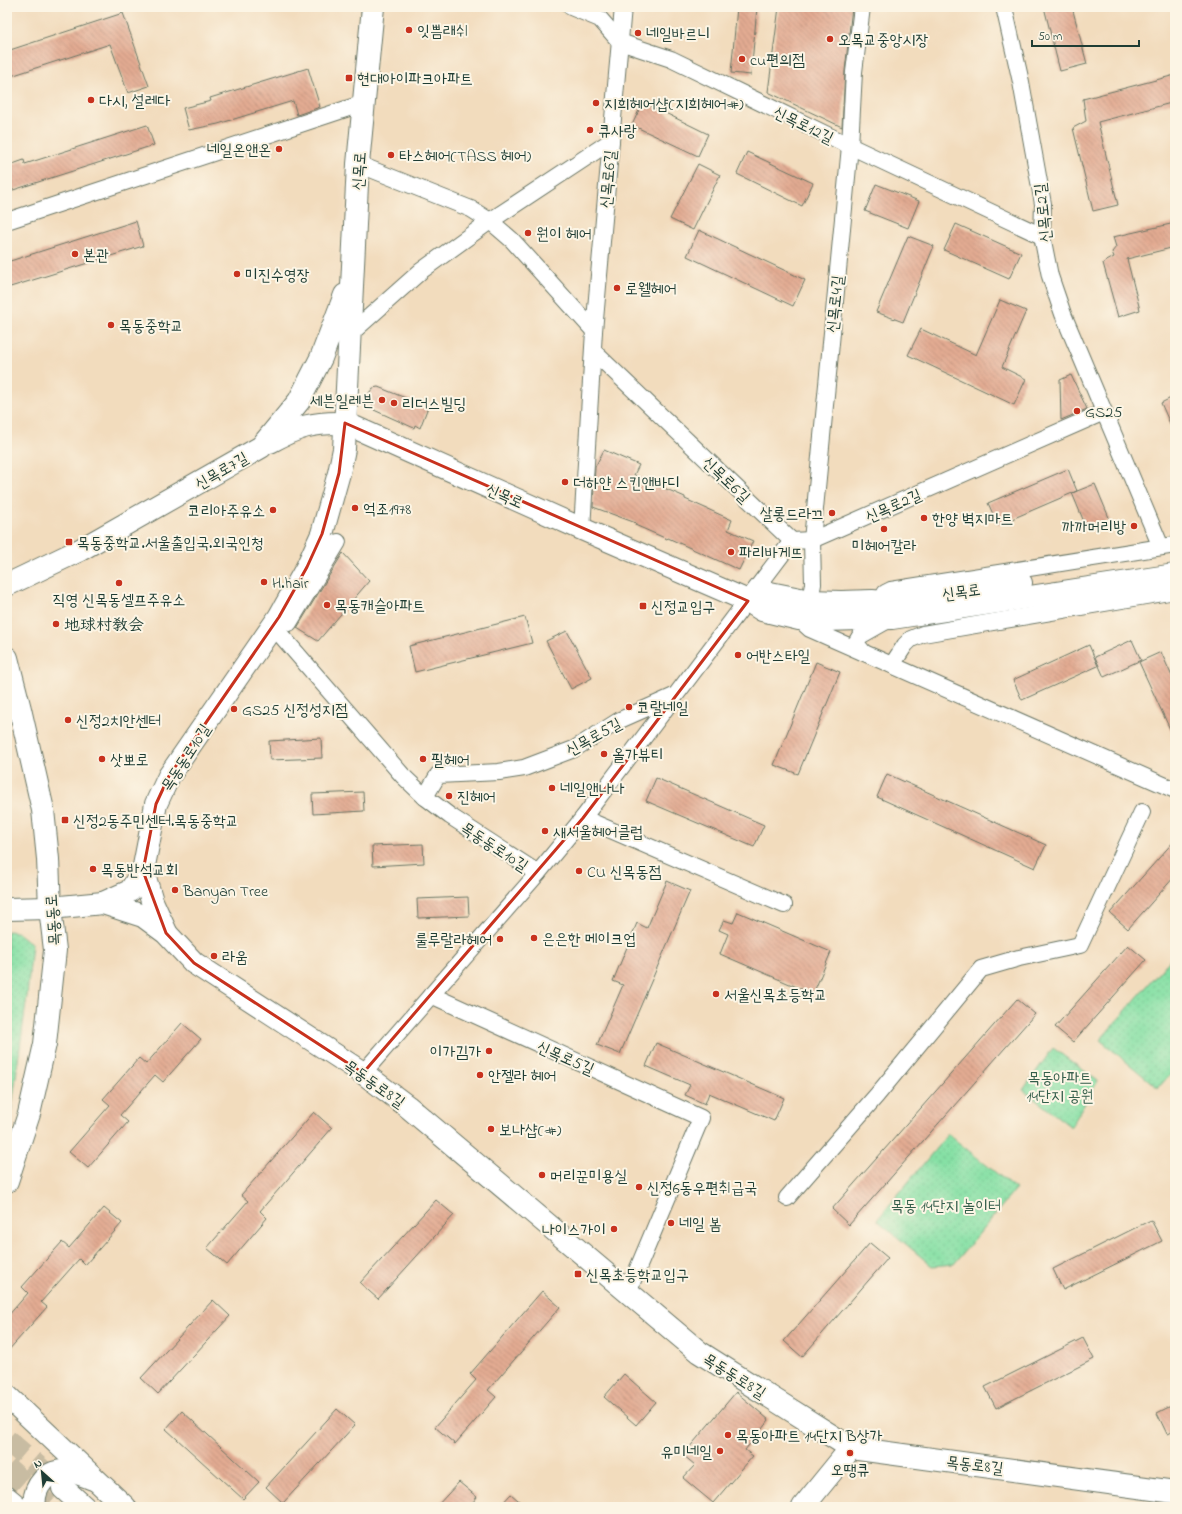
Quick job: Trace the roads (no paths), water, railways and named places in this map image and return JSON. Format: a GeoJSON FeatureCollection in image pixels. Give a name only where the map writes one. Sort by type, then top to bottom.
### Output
{"type":"FeatureCollection","features":[{"type":"Feature","properties":{"kind":"main road","name":"신목로"},"geometry":{"type":"LineString","coordinates":[[373,7],[358,164],[345,423],[582,529],[748,601],[762,610],[799,619],[825,620],[892,618],[1150,572],[1170,551]]}},
{"type":"Feature","properties":{"kind":"main road","name":"신목로7길"},"geometry":{"type":"LineString","coordinates":[[7,585],[80,550],[261,447],[299,401],[321,358],[352,275]]}},
{"type":"Feature","properties":{"kind":"main road"},"geometry":{"type":"LineString","coordinates":[[261,447],[291,431],[308,425],[326,422],[345,423]]}},
{"type":"Feature","properties":{"kind":"main road","name":"목동동로10길"},"geometry":{"type":"LineString","coordinates":[[7,909],[50,908],[103,903],[130,891],[143,871],[156,804],[169,776],[276,621],[307,567],[322,534],[339,473],[344,449],[345,423]]}},
{"type":"Feature","properties":{"kind":"main road","name":"신목로"},"geometry":{"type":"LineString","coordinates":[[748,601],[770,592],[810,601],[841,602],[872,600],[885,602],[1150,572],[1175,575]]}},
{"type":"Feature","properties":{"kind":"main road","name":"목동동로"},"geometry":{"type":"LineString","coordinates":[[7,658],[43,810],[48,859],[50,908],[55,950],[45,1044],[30,1114],[7,1181]]}},
{"type":"Feature","properties":{"kind":"main road"},"geometry":{"type":"LineString","coordinates":[[143,871],[152,901],[166,933]]}},
{"type":"Feature","properties":{"kind":"main road","name":"목동동로8길"},"geometry":{"type":"LineString","coordinates":[[103,903],[143,916],[166,933],[194,963],[363,1073],[407,1106],[699,1352],[851,1448]]}},
{"type":"Feature","properties":{"kind":"main road"},"geometry":{"type":"LineString","coordinates":[[7,1396],[125,1507]]}},
{"type":"Feature","properties":{"kind":"main road"},"geometry":{"type":"LineString","coordinates":[[803,1507],[851,1448]]}},
{"type":"Feature","properties":{"kind":"main road","name":"목동로8길"},"geometry":{"type":"LineString","coordinates":[[851,1448],[1175,1492]]}},
{"type":"Feature","properties":{"kind":"main road"},"geometry":{"type":"LineString","coordinates":[[44,1506],[34,1497],[36,1489],[46,1477],[53,1473],[68,1471],[98,1481]]}},
{"type":"Feature","properties":{"kind":"main road"},"geometry":{"type":"LineString","coordinates":[[63,1488],[84,1507]]}},
{"type":"Feature","properties":{"kind":"main road"},"geometry":{"type":"LineString","coordinates":[[7,1498],[18,1507]]}},
{"type":"Feature","properties":{"kind":"street","name":"신목로12길"},"geometry":{"type":"LineString","coordinates":[[571,7],[600,20],[620,42],[671,59],[850,146],[1042,236]]}},
{"type":"Feature","properties":{"kind":"street","name":"신목로6길"},"geometry":{"type":"LineString","coordinates":[[582,529],[594,331],[623,7]]}},
{"type":"Feature","properties":{"kind":"street","name":"신목로4길"},"geometry":{"type":"LineString","coordinates":[[810,601],[813,584],[812,540],[850,146],[854,72],[862,7]]}},
{"type":"Feature","properties":{"kind":"street","name":"신목로2길"},"geometry":{"type":"LineString","coordinates":[[1004,7],[1021,82],[1043,204],[1042,236],[1050,276],[1063,314],[1104,412],[1170,551]]}},
{"type":"Feature","properties":{"kind":"street"},"geometry":{"type":"LineString","coordinates":[[7,221],[364,103]]}},
{"type":"Feature","properties":{"kind":"street"},"geometry":{"type":"LineString","coordinates":[[349,335],[421,271],[490,221],[611,141]]}},
{"type":"Feature","properties":{"kind":"street"},"geometry":{"type":"LineString","coordinates":[[358,164],[471,209],[490,221],[512,240],[594,331]]}},
{"type":"Feature","properties":{"kind":"street","name":"신목로6길"},"geometry":{"type":"LineString","coordinates":[[593,351],[792,541]]}},
{"type":"Feature","properties":{"kind":"street","name":"신목로2길"},"geometry":{"type":"LineString","coordinates":[[792,541],[812,540],[1104,412]]}},
{"type":"Feature","properties":{"kind":"street"},"geometry":{"type":"LineString","coordinates":[[748,601],[792,541]]}},
{"type":"Feature","properties":{"kind":"street"},"geometry":{"type":"LineString","coordinates":[[276,621],[289,623],[331,565],[338,542]]}},
{"type":"Feature","properties":{"kind":"street"},"geometry":{"type":"LineString","coordinates":[[872,600],[891,590],[1170,551]]}},
{"type":"Feature","properties":{"kind":"street"},"geometry":{"type":"LineString","coordinates":[[892,665],[911,639],[923,634],[1175,591]]}},
{"type":"Feature","properties":{"kind":"street","name":"신목로5길"},"geometry":{"type":"LineString","coordinates":[[363,1073],[538,873],[583,818],[675,695],[748,601]]}},
{"type":"Feature","properties":{"kind":"street"},"geometry":{"type":"LineString","coordinates":[[863,652],[856,643],[860,636],[892,618]]}},
{"type":"Feature","properties":{"kind":"street","name":"신목로"},"geometry":{"type":"LineString","coordinates":[[799,619],[810,629],[1175,790]]}},
{"type":"Feature","properties":{"kind":"street","name":"목동동로10길"},"geometry":{"type":"LineString","coordinates":[[276,621],[403,776],[425,797],[450,816],[538,873]]}},
{"type":"Feature","properties":{"kind":"street","name":"신목로5길"},"geometry":{"type":"LineString","coordinates":[[425,797],[438,775],[499,772],[524,768],[574,749],[620,720],[675,695]]}},
{"type":"Feature","properties":{"kind":"street"},"geometry":{"type":"LineString","coordinates":[[786,1198],[877,1095],[981,969],[1019,958],[1080,945],[1142,812]]}},
{"type":"Feature","properties":{"kind":"street"},"geometry":{"type":"LineString","coordinates":[[583,818],[784,905]]}},
{"type":"Feature","properties":{"kind":"street","name":"신목로5길"},"geometry":{"type":"LineString","coordinates":[[431,995],[701,1118],[628,1292]]}},
{"type":"Feature","properties":{"kind":"tunnel"},"geometry":{"type":"LineString","coordinates":[[7,1440],[63,1488]]}},
{"type":"Feature","properties":{"kind":"tunnel"},"geometry":{"type":"LineString","coordinates":[[7,1468],[48,1505]]}},
{"type":"Feature","properties":{"kind":"place","name":"잇쁨래쉬"},"geometry":{"type":"Point","coordinates":[409,30]}},
{"type":"Feature","properties":{"kind":"place","name":"네일바르니"},"geometry":{"type":"Point","coordinates":[638,33]}},
{"type":"Feature","properties":{"kind":"place","name":"오목교중앙시장"},"geometry":{"type":"Point","coordinates":[830,39]}},
{"type":"Feature","properties":{"kind":"place","name":"cu편의점"},"geometry":{"type":"Point","coordinates":[742,59]}},
{"type":"Feature","properties":{"kind":"place","name":"현대아이파크아파트"},"geometry":{"type":"Point","coordinates":[349,78]}},
{"type":"Feature","properties":{"kind":"place","name":"다시, 설레다"},"geometry":{"type":"Point","coordinates":[91,100]}},
{"type":"Feature","properties":{"kind":"place","name":"지희헤어샵(지희헤어#)"},"geometry":{"type":"Point","coordinates":[596,103]}},
{"type":"Feature","properties":{"kind":"place","name":"큐사랑"},"geometry":{"type":"Point","coordinates":[590,130]}},
{"type":"Feature","properties":{"kind":"place","name":"네일온앤온"},"geometry":{"type":"Point","coordinates":[279,149]}},
{"type":"Feature","properties":{"kind":"place","name":"타스헤어(TASS 헤어)"},"geometry":{"type":"Point","coordinates":[391,155]}},
{"type":"Feature","properties":{"kind":"place","name":"원이 헤어"},"geometry":{"type":"Point","coordinates":[528,233]}},
{"type":"Feature","properties":{"kind":"place","name":"본관"},"geometry":{"type":"Point","coordinates":[75,254]}},
{"type":"Feature","properties":{"kind":"place","name":"미진수영장"},"geometry":{"type":"Point","coordinates":[237,274]}},
{"type":"Feature","properties":{"kind":"place","name":"로웰헤어"},"geometry":{"type":"Point","coordinates":[617,288]}},
{"type":"Feature","properties":{"kind":"place","name":"목동중학교"},"geometry":{"type":"Point","coordinates":[111,325]}},
{"type":"Feature","properties":{"kind":"place","name":"세븐일레븐"},"geometry":{"type":"Point","coordinates":[382,400]}},
{"type":"Feature","properties":{"kind":"place","name":"리더스빌딩"},"geometry":{"type":"Point","coordinates":[394,403]}},
{"type":"Feature","properties":{"kind":"place","name":"GS25"},"geometry":{"type":"Point","coordinates":[1077,411]}},
{"type":"Feature","properties":{"kind":"place","name":"더하얀 스킨앤바디"},"geometry":{"type":"Point","coordinates":[565,482]}},
{"type":"Feature","properties":{"kind":"place","name":"억조1978"},"geometry":{"type":"Point","coordinates":[355,508]}},
{"type":"Feature","properties":{"kind":"place","name":"코리아주유소"},"geometry":{"type":"Point","coordinates":[273,510]}},
{"type":"Feature","properties":{"kind":"place","name":"살롱드라끄"},"geometry":{"type":"Point","coordinates":[832,513]}},
{"type":"Feature","properties":{"kind":"place","name":"한양 벽지마트"},"geometry":{"type":"Point","coordinates":[924,518]}},
{"type":"Feature","properties":{"kind":"place","name":"까까머리방"},"geometry":{"type":"Point","coordinates":[1134,526]}},
{"type":"Feature","properties":{"kind":"place","name":"미헤어칼라"},"geometry":{"type":"Point","coordinates":[884,529]}},
{"type":"Feature","properties":{"kind":"place","name":"목동중학교.서울출입국.외국인청"},"geometry":{"type":"Point","coordinates":[69,542]}},
{"type":"Feature","properties":{"kind":"place","name":"파리바게뜨"},"geometry":{"type":"Point","coordinates":[731,552]}},
{"type":"Feature","properties":{"kind":"place","name":"H.hair"},"geometry":{"type":"Point","coordinates":[264,582]}},
{"type":"Feature","properties":{"kind":"place","name":"직영 신목동셀프주유소"},"geometry":{"type":"Point","coordinates":[119,583]}},
{"type":"Feature","properties":{"kind":"place","name":"목동캐슬아파트"},"geometry":{"type":"Point","coordinates":[327,605]}},
{"type":"Feature","properties":{"kind":"place","name":"신정교입구"},"geometry":{"type":"Point","coordinates":[643,606]}},
{"type":"Feature","properties":{"kind":"place","name":"地球村教会"},"geometry":{"type":"Point","coordinates":[56,624]}},
{"type":"Feature","properties":{"kind":"place","name":"어반스타일"},"geometry":{"type":"Point","coordinates":[738,655]}},
{"type":"Feature","properties":{"kind":"place","name":"코랄네일"},"geometry":{"type":"Point","coordinates":[629,707]}},
{"type":"Feature","properties":{"kind":"place","name":"GS25 신정성지점"},"geometry":{"type":"Point","coordinates":[234,709]}},
{"type":"Feature","properties":{"kind":"place","name":"신정2치안센터"},"geometry":{"type":"Point","coordinates":[68,720]}},
{"type":"Feature","properties":{"kind":"place","name":"올가뷰티"},"geometry":{"type":"Point","coordinates":[604,754]}},
{"type":"Feature","properties":{"kind":"place","name":"삿뽀로"},"geometry":{"type":"Point","coordinates":[102,759]}},
{"type":"Feature","properties":{"kind":"place","name":"필헤어"},"geometry":{"type":"Point","coordinates":[423,759]}},
{"type":"Feature","properties":{"kind":"place","name":"네일앤나나"},"geometry":{"type":"Point","coordinates":[552,788]}},
{"type":"Feature","properties":{"kind":"place","name":"진헤어"},"geometry":{"type":"Point","coordinates":[449,796]}},
{"type":"Feature","properties":{"kind":"place","name":"신정2동주민센터.목동중학교"},"geometry":{"type":"Point","coordinates":[65,820]}},
{"type":"Feature","properties":{"kind":"place","name":"새서울헤어클럽"},"geometry":{"type":"Point","coordinates":[545,831]}},
{"type":"Feature","properties":{"kind":"place","name":"목동반석교회"},"geometry":{"type":"Point","coordinates":[93,869]}},
{"type":"Feature","properties":{"kind":"place","name":"CU 신목동점"},"geometry":{"type":"Point","coordinates":[579,871]}},
{"type":"Feature","properties":{"kind":"place","name":"Banyan Tree"},"geometry":{"type":"Point","coordinates":[175,890]}},
{"type":"Feature","properties":{"kind":"place","name":"은은한 메이크업"},"geometry":{"type":"Point","coordinates":[534,938]}},
{"type":"Feature","properties":{"kind":"place","name":"룰루랄라헤어"},"geometry":{"type":"Point","coordinates":[500,939]}},
{"type":"Feature","properties":{"kind":"place","name":"라움"},"geometry":{"type":"Point","coordinates":[214,956]}},
{"type":"Feature","properties":{"kind":"place","name":"서울신목초등학교"},"geometry":{"type":"Point","coordinates":[716,994]}},
{"type":"Feature","properties":{"kind":"place","name":"이가김가"},"geometry":{"type":"Point","coordinates":[489,1051]}},
{"type":"Feature","properties":{"kind":"place","name":"안젤라 헤어"},"geometry":{"type":"Point","coordinates":[480,1075]}},
{"type":"Feature","properties":{"kind":"place","name":"보나샵(#)"},"geometry":{"type":"Point","coordinates":[491,1129]}},
{"type":"Feature","properties":{"kind":"place","name":"머리꾼미용실"},"geometry":{"type":"Point","coordinates":[542,1175]}},
{"type":"Feature","properties":{"kind":"place","name":"신정6동우편취급국"},"geometry":{"type":"Point","coordinates":[639,1187]}},
{"type":"Feature","properties":{"kind":"place","name":"네일 봄"},"geometry":{"type":"Point","coordinates":[671,1223]}},
{"type":"Feature","properties":{"kind":"place","name":"나이스가이"},"geometry":{"type":"Point","coordinates":[614,1229]}},
{"type":"Feature","properties":{"kind":"place","name":"신목초등학교입구"},"geometry":{"type":"Point","coordinates":[578,1274]}},
{"type":"Feature","properties":{"kind":"place","name":"목동아파트 14단지 B상가"},"geometry":{"type":"Point","coordinates":[728,1435]}},
{"type":"Feature","properties":{"kind":"place","name":"유미네일"},"geometry":{"type":"Point","coordinates":[720,1451]}},
{"type":"Feature","properties":{"kind":"place","name":"오땡큐"},"geometry":{"type":"Point","coordinates":[850,1453]}},
{"type":"Feature","properties":{"kind":"park label","name":"목동아파트 14단지 공원"},"geometry":{"type":"Point","coordinates":[1060,1086]}},
{"type":"Feature","properties":{"kind":"park label","name":"목동 14단지 놀이터"},"geometry":{"type":"Point","coordinates":[946,1205]}}]}
